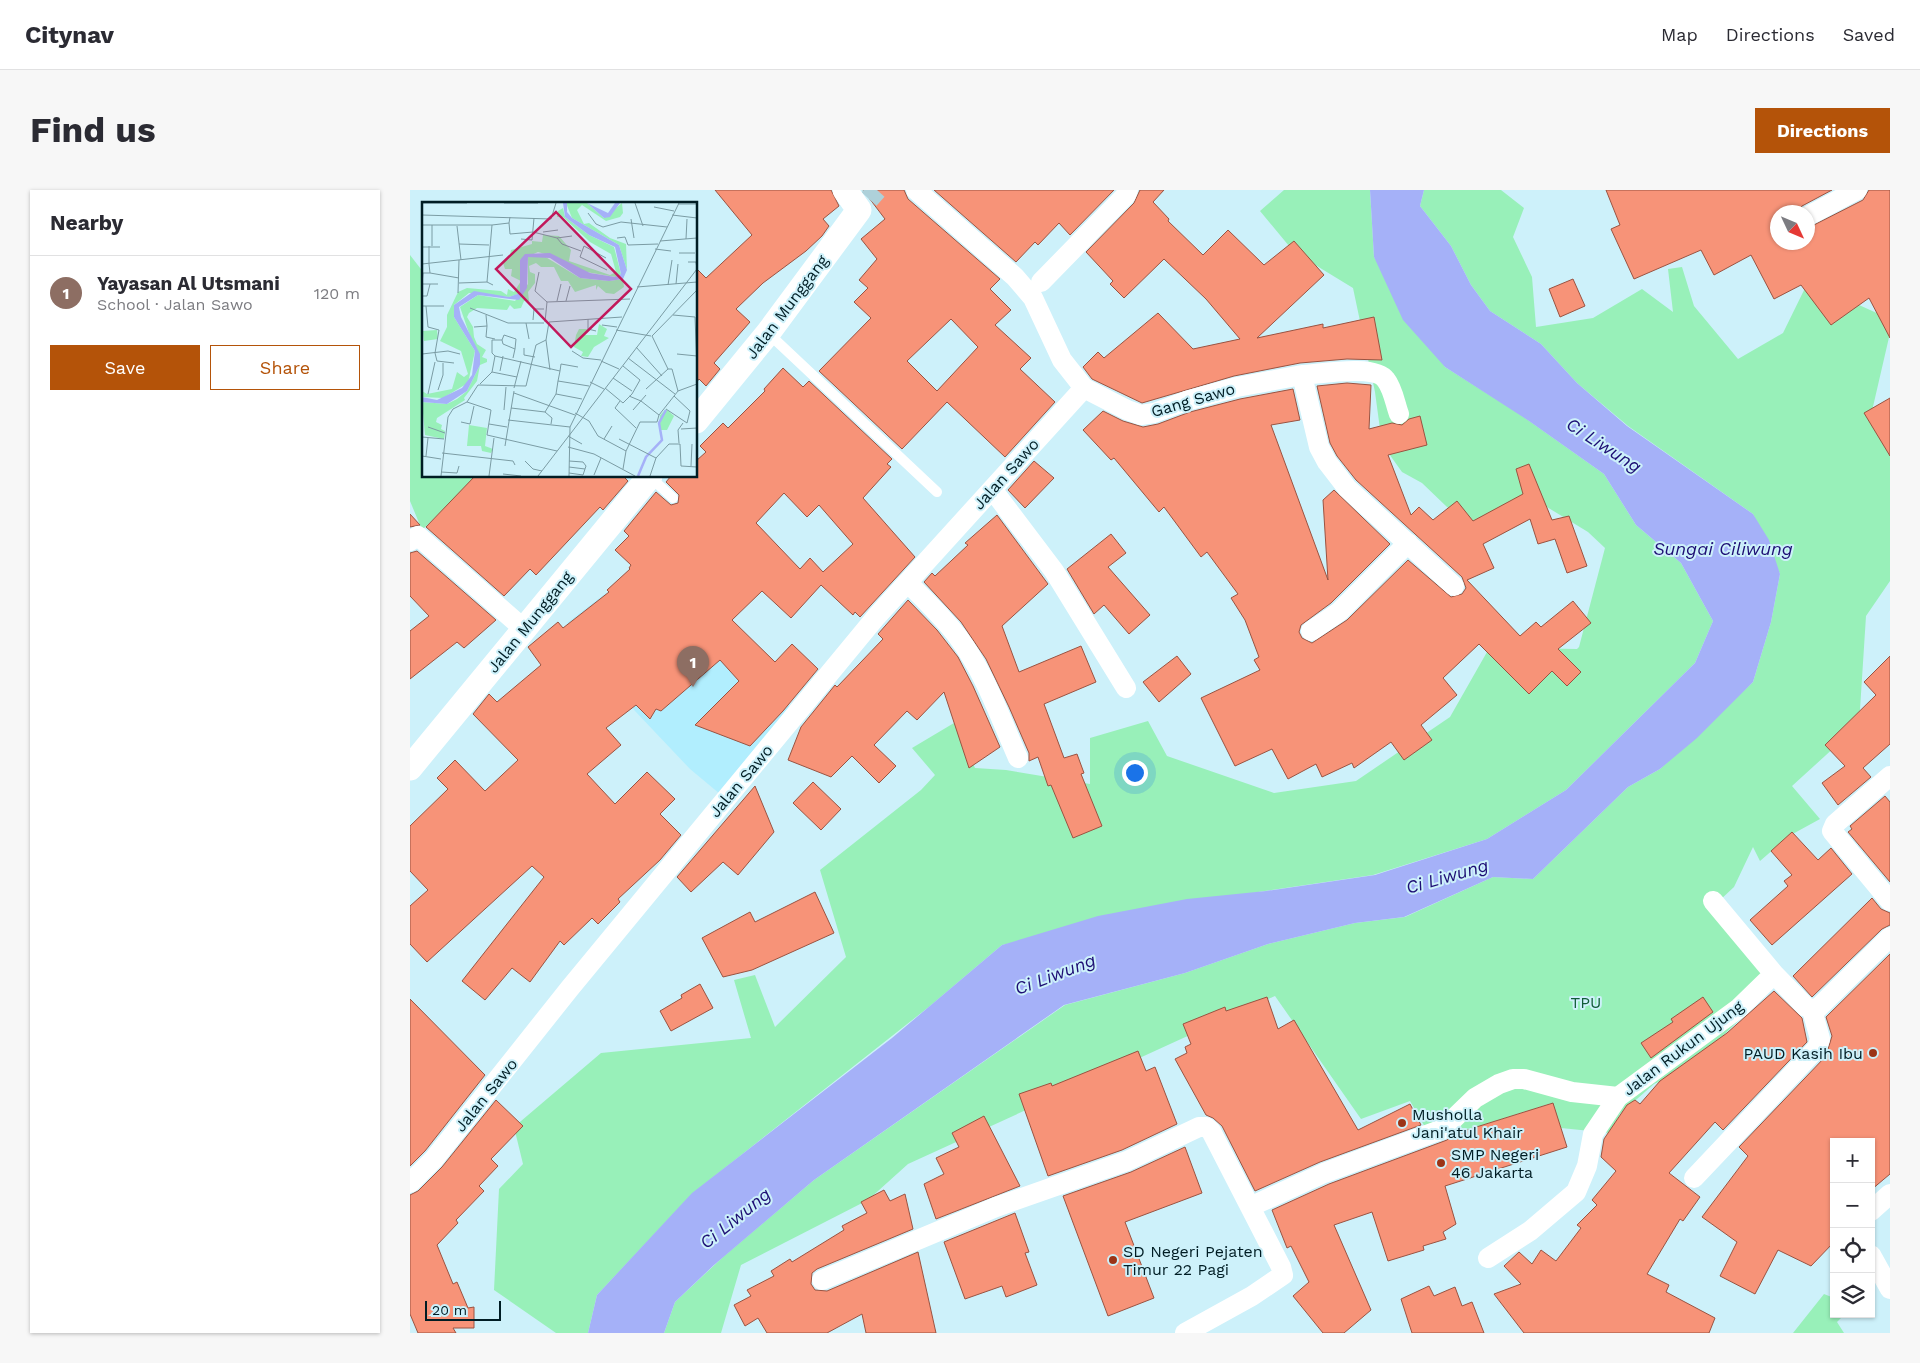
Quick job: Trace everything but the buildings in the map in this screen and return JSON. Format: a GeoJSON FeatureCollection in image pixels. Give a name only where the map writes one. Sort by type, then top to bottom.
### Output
{"type":"FeatureCollection","features":[{"type":"Feature","properties":{"kind":"street","name":"Jalan Munggang"},"geometry":{"type":"LineString","coordinates":[[698,419],[768,333],[864,205],[845,190]]}},
{"type":"Feature","properties":{"kind":"street","name":"Gang Sawo"},"geometry":{"type":"LineString","coordinates":[[916,190],[1015,277],[1033,298],[1062,360],[1084,388],[1126,410],[1141,415],[1154,413],[1186,401],[1237,387],[1302,375],[1365,371],[1376,372],[1387,380],[1399,414]]}},
{"type":"Feature","properties":{"kind":"street"},"geometry":{"type":"LineString","coordinates":[[1041,282],[1126,195],[1128,190]]}},
{"type":"Feature","properties":{"kind":"street"},"geometry":{"type":"LineString","coordinates":[[1815,212],[1856,190]]}},
{"type":"Feature","properties":{"kind":"street"},"geometry":{"type":"LineString","coordinates":[[1302,375],[1319,447],[1327,462],[1347,488],[1454,586]]}},
{"type":"Feature","properties":{"kind":"street","name":"Jalan Sawo"},"geometry":{"type":"LineString","coordinates":[[410,1183],[434,1159],[576,980],[876,617],[1084,388]]}},
{"type":"Feature","properties":{"kind":"street","name":"Jalan Munggang"},"geometry":{"type":"LineString","coordinates":[[410,768],[648,478]]}},
{"type":"Feature","properties":{"kind":"street"},"geometry":{"type":"LineString","coordinates":[[992,489],[1054,571],[1126,688]]}},
{"type":"Feature","properties":{"kind":"street"},"geometry":{"type":"LineString","coordinates":[[410,541],[418,536],[524,629]]}},
{"type":"Feature","properties":{"kind":"street"},"geometry":{"type":"LineString","coordinates":[[1311,631],[1339,612],[1408,543]]}},
{"type":"Feature","properties":{"kind":"street"},"geometry":{"type":"LineString","coordinates":[[908,583],[946,622],[969,653],[990,693],[1018,758]]}},
{"type":"Feature","properties":{"kind":"street"},"geometry":{"type":"LineString","coordinates":[[1890,776],[1835,824],[1832,831],[1835,837],[1890,901]]}},
{"type":"Feature","properties":{"kind":"street"},"geometry":{"type":"LineString","coordinates":[[1714,901],[1774,974],[1806,1008],[1813,1010]]}},
{"type":"Feature","properties":{"kind":"street"},"geometry":{"type":"LineString","coordinates":[[1813,1010],[1890,937]]}},
{"type":"Feature","properties":{"kind":"street","name":"Jalan Rukun Ujung"},"geometry":{"type":"LineString","coordinates":[[1488,1258],[1530,1231],[1576,1192],[1587,1166],[1593,1134],[1618,1097],[1739,1008],[1774,974]]}},
{"type":"Feature","properties":{"kind":"street"},"geometry":{"type":"LineString","coordinates":[[1694,1178],[1817,1048],[1820,1039],[1813,1010]]}},
{"type":"Feature","properties":{"kind":"street"},"geometry":{"type":"LineString","coordinates":[[1252,1206],[1324,1173],[1443,1129],[1475,1098],[1499,1084],[1513,1079],[1524,1079],[1572,1092],[1618,1097]]}},
{"type":"Feature","properties":{"kind":"street"},"geometry":{"type":"LineString","coordinates":[[822,1280],[996,1207],[1127,1161],[1199,1127],[1206,1127],[1211,1131],[1252,1206],[1282,1267],[1282,1275],[1252,1296],[1184,1333]]}},
{"type":"Feature","properties":{"kind":"street"},"geometry":{"type":"LineString","coordinates":[[1875,1207],[1890,1194]]}},
{"type":"Feature","properties":{"kind":"street"},"geometry":{"type":"LineString","coordinates":[[1875,1262],[1890,1289]]}},
{"type":"Feature","properties":{"kind":"lane"},"geometry":{"type":"LineString","coordinates":[[768,333],[937,492]]}},
{"type":"Feature","properties":{"kind":"lane"},"geometry":{"type":"LineString","coordinates":[[652,478],[674,498]]}},
{"type":"Feature","properties":{"kind":"shaded area"},"geometry":{"type":"Polygon","coordinates":[[[606,593],[662,667],[702,625],[791,708],[720,794],[690,769],[635,711],[567,623],[606,593]]]}},
{"type":"Feature","properties":{"kind":"green space"},"geometry":{"type":"Polygon","coordinates":[[[1284,190],[1370,190],[1374,257],[1445,367],[1518,413],[1604,474],[1636,525],[1681,563],[1713,621],[1695,663],[1566,790],[1487,839],[1373,875],[1258,892],[1002,945],[930,1006],[693,1193],[597,1295],[588,1333],[556,1333],[494,1290],[499,1189],[523,1164],[514,1127],[601,1053],[751,1038],[734,980],[755,975],[775,1027],[846,957],[820,870],[921,790],[935,775],[912,748],[954,723],[975,768],[1006,770],[1090,784],[1090,738],[1148,721],[1167,756],[1274,793],[1356,781],[1450,717],[1487,652],[1517,648],[1577,649],[1579,647],[1605,548],[1588,532],[1542,504],[1471,530],[1422,483],[1402,472],[1382,444],[1375,392],[1353,288],[1294,252],[1260,211],[1284,190]]]}},
{"type":"Feature","properties":{"kind":"green space","name":"TPU"},"geometry":{"type":"Polygon","coordinates":[[[1424,190],[1501,190],[1524,208],[1513,237],[1532,277],[1536,327],[1593,318],[1642,289],[1673,312],[1668,269],[1682,267],[1694,306],[1738,359],[1783,333],[1808,282],[1890,319],[1890,333],[1872,411],[1890,456],[1890,581],[1866,616],[1859,725],[1792,786],[1820,819],[1789,836],[1760,861],[1753,847],[1734,887],[1719,901],[1778,982],[1691,1067],[1654,1084],[1620,1114],[1610,1133],[1561,1128],[1552,1103],[1433,1141],[1410,1101],[1361,1119],[1275,996],[908,1164],[868,1200],[741,1265],[721,1333],[664,1333],[675,1302],[723,1257],[814,1180],[1065,1005],[1185,973],[1268,944],[1355,923],[1405,917],[1493,877],[1533,879],[1628,787],[1660,769],[1753,682],[1771,622],[1780,574],[1753,514],[1628,426],[1577,383],[1541,344],[1490,311],[1471,285],[1451,246],[1420,206],[1424,190]]]}},
{"type":"Feature","properties":{"kind":"green space"},"geometry":{"type":"Polygon","coordinates":[[[410,255],[422,270],[422,478],[476,478],[422,530],[410,501],[410,255]]]}},
{"type":"Feature","properties":{"kind":"green space"},"geometry":{"type":"Polygon","coordinates":[[[1824,1294],[1830,1296],[1830,1318],[1841,1318],[1837,1322],[1844,1333],[1793,1333],[1824,1294]]]}},
{"type":"Feature","properties":{"kind":"water","name":"Sungai Ciliwung"},"geometry":{"type":"Polygon","coordinates":[[[1370,190],[1424,190],[1420,206],[1451,246],[1471,285],[1490,311],[1541,344],[1577,383],[1627,426],[1753,514],[1769,540],[1780,574],[1771,622],[1753,682],[1697,738],[1660,769],[1628,787],[1533,879],[1493,877],[1404,917],[1355,923],[1268,944],[1185,973],[1064,1005],[814,1180],[714,1265],[675,1302],[664,1333],[588,1333],[597,1295],[692,1193],[892,1038],[1002,945],[1098,916],[1187,899],[1266,891],[1375,875],[1487,839],[1566,790],[1695,663],[1713,621],[1681,563],[1636,525],[1604,474],[1529,421],[1445,367],[1403,320],[1374,257],[1370,190]]]}},
{"type":"Feature","properties":{"kind":"tunnel"},"geometry":{"type":"LineString","coordinates":[[869,199],[877,190]]}},
{"type":"Feature","properties":{"kind":"place","name":"Yayasan Al Utsmani"},"geometry":{"type":"Point","coordinates":[693,687]}},
{"type":"Feature","properties":{"kind":"place","name":"PAUD Kasih Ibu"},"geometry":{"type":"Point","coordinates":[1873,1053]}},
{"type":"Feature","properties":{"kind":"place","name":"Musholla Jani'atul Khair"},"geometry":{"type":"Point","coordinates":[1402,1123]}},
{"type":"Feature","properties":{"kind":"place","name":"SMP Negeri 46 Jakarta"},"geometry":{"type":"Point","coordinates":[1441,1163]}},
{"type":"Feature","properties":{"kind":"place","name":"SD Negeri Pejaten Timur 22 Pagi"},"geometry":{"type":"Point","coordinates":[1113,1260]}},
{"type":"Feature","properties":{"kind":"water label","name":"Ci Liwung"},"geometry":{"type":"Point","coordinates":[1604,445]}},
{"type":"Feature","properties":{"kind":"water label","name":"Ci Liwung"},"geometry":{"type":"Point","coordinates":[1447,876]}},
{"type":"Feature","properties":{"kind":"water label","name":"Ci Liwung"},"geometry":{"type":"Point","coordinates":[1055,974]}},
{"type":"Feature","properties":{"kind":"water label","name":"Ci Liwung"},"geometry":{"type":"Point","coordinates":[735,1218]}}]}
